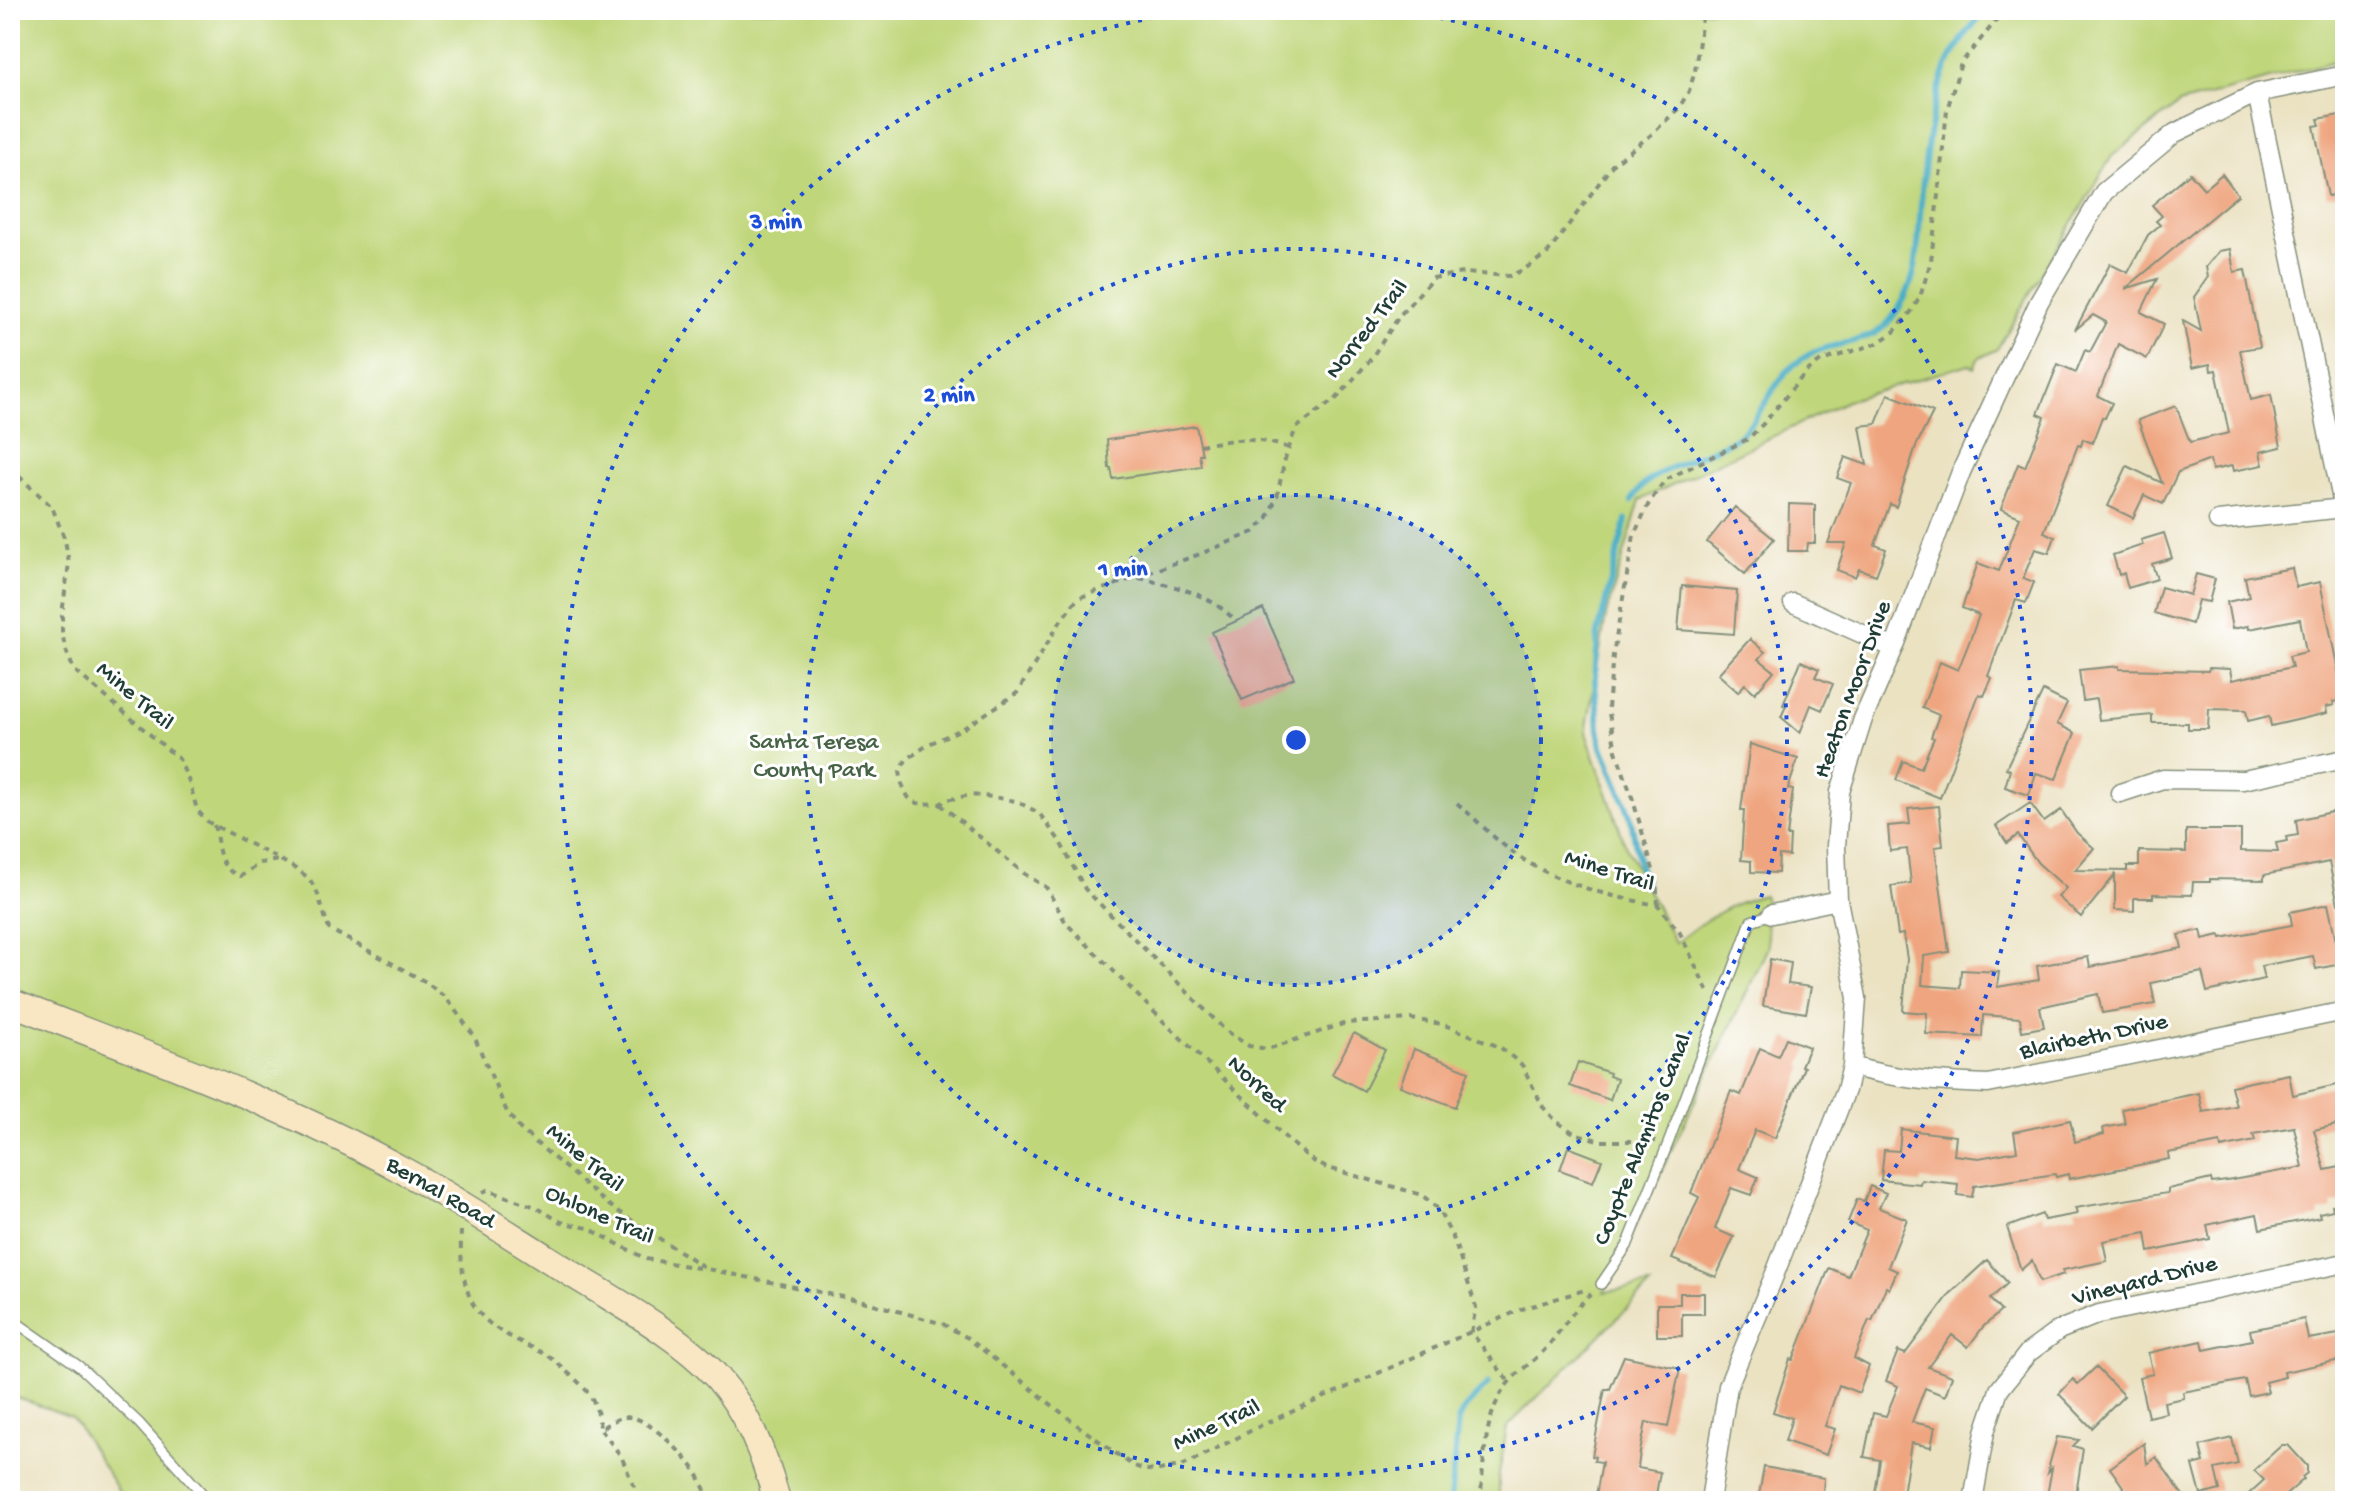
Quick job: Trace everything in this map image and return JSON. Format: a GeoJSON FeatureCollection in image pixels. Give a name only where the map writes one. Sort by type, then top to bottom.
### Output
{"type":"FeatureCollection","features":[{"type":"Feature","properties":{"kind":"street","name":"Heaton Moor Drive"},"geometry":{"type":"LineString","coordinates":[[1710,1501],[1728,1386],[1846,1090],[1852,1066],[1857,998],[1838,900],[1836,846],[1840,792],[1863,719],[1894,648],[1961,472],[2039,302],[2104,192],[2175,133],[2257,93],[2345,75]]}},
{"type":"Feature","properties":{"kind":"street"},"geometry":{"type":"LineString","coordinates":[[2218,521],[2344,511],[2257,93]]}},
{"type":"Feature","properties":{"kind":"street"},"geometry":{"type":"LineString","coordinates":[[1793,603],[1894,648]]}},
{"type":"Feature","properties":{"kind":"street"},"geometry":{"type":"LineString","coordinates":[[2120,793],[2163,779],[2243,780],[2345,759]]}},
{"type":"Feature","properties":{"kind":"street"},"geometry":{"type":"LineString","coordinates":[[1772,914],[1838,900]]}},
{"type":"Feature","properties":{"kind":"street","name":"Bernal Road"},"geometry":{"type":"LineString","coordinates":[[10,1002],[239,1091],[315,1126],[404,1171],[636,1314],[695,1356],[739,1407],[768,1469],[777,1501]]}},
{"type":"Feature","properties":{"kind":"street","name":"Blairbeth Drive"},"geometry":{"type":"LineString","coordinates":[[1852,1066],[1879,1074],[1927,1081],[1988,1084],[2345,1011]]}},
{"type":"Feature","properties":{"kind":"street","name":"Vineyard Drive"},"geometry":{"type":"LineString","coordinates":[[1973,1501],[1985,1432],[1999,1390],[2028,1353],[2059,1330],[2099,1314],[2345,1263]]}},
{"type":"Feature","properties":{"kind":"lane","name":"Coyote Alamitos Canal"},"geometry":{"type":"LineString","coordinates":[[1601,1284],[1627,1246],[1751,921],[1772,914]]}},
{"type":"Feature","properties":{"kind":"lane"},"geometry":{"type":"LineString","coordinates":[[10,1318],[80,1367],[139,1423],[209,1501]]}},
{"type":"Feature","properties":{"kind":"path","name":"Norred Trail"},"geometry":{"type":"LineString","coordinates":[[940,804],[917,803],[908,797],[900,771],[906,760],[929,744],[964,728],[1017,693],[1078,598],[1254,532],[1268,517],[1277,496],[1296,428],[1337,398],[1370,360],[1400,315],[1433,278],[1463,273],[1510,276],[1548,253],[1613,164],[1651,135],[1679,108],[1689,91],[1695,71],[1703,10]]}},
{"type":"Feature","properties":{"kind":"path"},"geometry":{"type":"LineString","coordinates":[[1658,905],[1656,880],[1616,751],[1608,708],[1613,655],[1634,535],[1649,503],[1665,480],[1748,439],[1806,372],[1821,361],[1876,344],[1894,332],[1911,312],[1920,297],[1931,261],[1947,110],[1961,63],[2005,10]]}},
{"type":"Feature","properties":{"kind":"path"},"geometry":{"type":"LineString","coordinates":[[1200,445],[1242,438],[1289,448]]}},
{"type":"Feature","properties":{"kind":"path","name":"Mine Trail"},"geometry":{"type":"LineString","coordinates":[[10,468],[52,507],[65,540],[69,563],[62,631],[74,670],[179,759],[197,810],[214,825],[309,878],[329,929],[426,982],[447,999],[474,1036],[507,1112],[520,1129],[609,1205],[707,1269],[863,1301],[943,1324],[968,1338],[1132,1465],[1155,1471],[1184,1465],[1262,1425],[1522,1309],[1601,1284]]}},
{"type":"Feature","properties":{"kind":"path"},"geometry":{"type":"LineString","coordinates":[[1137,578],[1196,592],[1224,609],[1236,621]]}},
{"type":"Feature","properties":{"kind":"path"},"geometry":{"type":"LineString","coordinates":[[940,804],[951,798],[971,795],[1016,801],[1039,813],[1059,840],[1085,889],[1225,1030],[1249,1046],[1268,1049],[1346,1023],[1411,1019],[1442,1024],[1500,1047],[1522,1065],[1543,1107],[1557,1122],[1574,1133],[1601,1141],[1669,1141]]}},
{"type":"Feature","properties":{"kind":"path","name":"Mine Trail"},"geometry":{"type":"LineString","coordinates":[[1457,803],[1518,856],[1617,898],[1658,905],[1680,933],[1711,998],[1720,1001]]}},
{"type":"Feature","properties":{"kind":"path","name":"Norred"},"geometry":{"type":"LineString","coordinates":[[940,804],[1026,875],[1046,887],[1066,923],[1164,1022],[1313,1161],[1422,1195],[1438,1209],[1454,1240],[1476,1307],[1471,1332]]}},
{"type":"Feature","properties":{"kind":"path"},"geometry":{"type":"LineString","coordinates":[[214,825],[221,861],[226,870],[241,876],[260,863],[280,860]]}},
{"type":"Feature","properties":{"kind":"path","name":"Ohlone Trail"},"geometry":{"type":"LineString","coordinates":[[480,1194],[487,1190],[536,1207],[561,1222],[588,1228],[646,1259],[707,1269]]}},
{"type":"Feature","properties":{"kind":"path"},"geometry":{"type":"LineString","coordinates":[[462,1224],[461,1249],[468,1293],[474,1306],[505,1335],[548,1355],[589,1391],[597,1408],[600,1429],[621,1456],[634,1486],[629,1501]]}},
{"type":"Feature","properties":{"kind":"path"},"geometry":{"type":"LineString","coordinates":[[1480,1501],[1489,1420],[1509,1382],[1546,1348],[1575,1308],[1601,1284]]}},
{"type":"Feature","properties":{"kind":"path"},"geometry":{"type":"LineString","coordinates":[[1471,1332],[1509,1382]]}},
{"type":"Feature","properties":{"kind":"path"},"geometry":{"type":"LineString","coordinates":[[600,1429],[629,1416],[642,1421],[664,1438],[697,1473],[710,1501]]}},
{"type":"Feature","properties":{"kind":"green space","name":"Santa Teresa County Park"},"geometry":{"type":"Polygon","coordinates":[[[10,10],[2345,10],[2345,58],[2179,104],[2112,156],[1997,349],[1978,359],[1974,368],[1969,364],[1849,400],[1640,500],[1606,616],[1586,733],[1626,847],[1675,943],[1716,914],[1764,895],[1768,947],[1604,1292],[1651,1285],[1507,1427],[1499,1474],[1499,1501],[125,1501],[72,1417],[10,1395],[10,10]]]}},
{"type":"Feature","properties":{"kind":"building"},"geometry":{"type":"Polygon","coordinates":[[[2345,114],[2345,193],[2328,196],[2314,126],[2320,125],[2318,119],[2345,114]]]}},
{"type":"Feature","properties":{"kind":"building"},"geometry":{"type":"Polygon","coordinates":[[[2190,173],[2204,189],[2222,174],[2238,195],[2125,289],[2157,279],[2141,312],[2164,324],[2147,359],[2118,344],[2098,396],[2112,403],[2105,418],[2102,417],[2092,443],[2083,439],[2081,446],[2078,445],[2044,532],[2055,537],[2049,553],[2035,549],[2023,578],[2034,582],[2026,603],[2016,600],[1988,676],[1992,678],[1984,696],[1979,694],[1940,798],[1896,780],[1903,761],[1921,768],[1934,738],[1931,737],[1939,715],[1922,708],[1940,662],[1958,670],[1970,640],[1979,615],[1962,608],[1978,563],[1999,571],[2020,517],[2001,509],[2018,464],[2025,467],[2045,417],[2038,414],[2058,364],[2076,372],[2085,350],[2090,352],[2106,322],[2093,315],[2075,330],[2110,264],[2128,273],[2148,235],[2160,225],[2156,221],[2162,216],[2152,205],[2190,173]]]}},
{"type":"Feature","properties":{"kind":"building"},"geometry":{"type":"Polygon","coordinates":[[[2230,249],[2234,272],[2245,270],[2260,347],[2240,350],[2251,400],[2271,395],[2281,447],[2260,452],[2263,465],[2233,471],[2232,466],[2212,470],[2210,460],[2178,472],[2163,504],[2144,495],[2133,518],[2108,506],[2127,466],[2162,483],[2138,420],[2176,406],[2190,442],[2229,433],[2216,370],[2211,371],[2210,364],[2192,368],[2183,321],[2201,331],[2194,297],[2208,277],[2206,267],[2219,251],[2230,249]]]}},
{"type":"Feature","properties":{"kind":"building"},"geometry":{"type":"Polygon","coordinates":[[[1888,394],[1933,412],[1916,446],[1896,507],[1890,504],[1875,545],[1886,549],[1876,575],[1859,569],[1855,577],[1837,570],[1846,543],[1828,543],[1851,483],[1837,478],[1845,457],[1867,465],[1860,426],[1876,424],[1888,394]]]}},
{"type":"Feature","properties":{"kind":"building"},"geometry":{"type":"Polygon","coordinates":[[[1196,426],[1202,454],[1199,454],[1201,466],[1113,479],[1107,440],[1196,426]]]}},
{"type":"Feature","properties":{"kind":"building"},"geometry":{"type":"Polygon","coordinates":[[[1789,504],[1815,505],[1815,543],[1808,543],[1807,551],[1788,551],[1789,504]]]}},
{"type":"Feature","properties":{"kind":"building"},"geometry":{"type":"Polygon","coordinates":[[[1735,507],[1774,539],[1745,574],[1707,542],[1735,507]]]}},
{"type":"Feature","properties":{"kind":"building"},"geometry":{"type":"Polygon","coordinates":[[[2164,533],[2172,558],[2152,564],[2157,579],[2128,588],[2124,573],[2119,575],[2113,555],[2143,545],[2141,540],[2164,533]]]}},
{"type":"Feature","properties":{"kind":"building"},"geometry":{"type":"Polygon","coordinates":[[[2292,568],[2296,587],[2320,582],[2344,700],[2326,707],[2327,713],[2271,726],[2269,716],[2248,721],[2246,710],[2209,709],[2208,729],[2188,729],[2188,723],[2152,723],[2152,715],[2099,720],[2096,699],[2083,701],[2079,670],[2119,666],[2119,669],[2230,669],[2232,680],[2292,667],[2289,656],[2306,652],[2300,619],[2249,629],[2248,626],[2232,629],[2227,602],[2249,597],[2245,577],[2292,568]]]}},
{"type":"Feature","properties":{"kind":"building"},"geometry":{"type":"Polygon","coordinates":[[[2196,574],[2215,579],[2209,602],[2198,600],[2192,624],[2154,613],[2161,587],[2190,595],[2196,574]]]}},
{"type":"Feature","properties":{"kind":"building"},"geometry":{"type":"Polygon","coordinates":[[[1682,586],[1737,591],[1734,634],[1678,630],[1682,586]]]}},
{"type":"Feature","properties":{"kind":"building"},"geometry":{"type":"Polygon","coordinates":[[[1263,609],[1294,678],[1242,700],[1212,632],[1263,609]]]}},
{"type":"Feature","properties":{"kind":"building"},"geometry":{"type":"Polygon","coordinates":[[[1750,639],[1765,652],[1759,659],[1774,671],[1755,693],[1745,684],[1738,692],[1718,674],[1750,639]]]}},
{"type":"Feature","properties":{"kind":"building"},"geometry":{"type":"Polygon","coordinates":[[[1801,661],[1819,669],[1815,677],[1833,684],[1822,710],[1811,705],[1800,733],[1781,717],[1801,661]]]}},
{"type":"Feature","properties":{"kind":"building"},"geometry":{"type":"Polygon","coordinates":[[[2043,691],[2067,703],[2057,724],[2075,733],[2056,779],[2036,773],[2029,795],[2005,787],[2010,770],[2006,768],[2043,691]]]}},
{"type":"Feature","properties":{"kind":"building"},"geometry":{"type":"Polygon","coordinates":[[[1750,744],[1798,759],[1788,789],[1793,790],[1787,836],[1790,836],[1789,856],[1779,855],[1778,873],[1751,872],[1751,861],[1741,860],[1744,810],[1741,810],[1750,744]]]}},
{"type":"Feature","properties":{"kind":"building"},"geometry":{"type":"Polygon","coordinates":[[[2030,803],[2044,822],[2061,810],[2077,833],[2094,848],[2075,870],[2127,871],[2127,866],[2139,866],[2139,851],[2186,852],[2186,830],[2241,830],[2241,851],[2278,852],[2276,843],[2298,835],[2296,820],[2345,809],[2345,903],[2338,904],[2329,862],[2264,875],[2264,880],[2210,879],[2210,882],[2193,882],[2192,895],[2153,894],[2153,898],[2134,898],[2134,911],[2115,910],[2115,875],[2081,917],[2058,897],[2066,888],[2038,863],[2018,835],[2007,843],[1996,826],[2030,803]]]}},
{"type":"Feature","properties":{"kind":"building"},"geometry":{"type":"Polygon","coordinates":[[[1939,806],[1943,846],[1935,847],[1949,952],[1924,956],[1922,985],[1960,988],[1961,970],[1999,972],[1997,987],[2039,980],[2037,966],[2088,957],[2090,967],[2182,948],[2179,935],[2201,930],[2203,939],[2292,925],[2290,912],[2328,904],[2341,964],[2316,969],[2313,956],[2261,966],[2264,979],[2207,992],[2202,972],[2151,983],[2155,1004],[2102,1013],[2098,994],[2040,1007],[2044,1027],[2022,1031],[2020,1018],[1983,1015],[1982,1037],[1926,1034],[1927,1013],[1903,1011],[1907,959],[1903,934],[1898,935],[1891,886],[1911,883],[1907,849],[1890,851],[1888,826],[1910,824],[1908,809],[1939,806]]]}},
{"type":"Feature","properties":{"kind":"building"},"geometry":{"type":"Polygon","coordinates":[[[1770,959],[1791,963],[1788,984],[1811,987],[1806,1013],[1763,1006],[1770,959]]]}},
{"type":"Feature","properties":{"kind":"building"},"geometry":{"type":"Polygon","coordinates":[[[1354,1033],[1385,1050],[1364,1091],[1332,1074],[1354,1033]]]}},
{"type":"Feature","properties":{"kind":"building"},"geometry":{"type":"Polygon","coordinates":[[[1786,1038],[1809,1047],[1801,1066],[1804,1067],[1775,1138],[1755,1130],[1739,1169],[1758,1177],[1751,1195],[1731,1188],[1715,1229],[1734,1237],[1716,1277],[1672,1259],[1699,1197],[1691,1193],[1731,1091],[1741,1095],[1760,1048],[1778,1056],[1786,1038]]]}},
{"type":"Feature","properties":{"kind":"building"},"geometry":{"type":"Polygon","coordinates":[[[1414,1049],[1469,1071],[1455,1107],[1400,1086],[1414,1049]]]}},
{"type":"Feature","properties":{"kind":"building"},"geometry":{"type":"Polygon","coordinates":[[[1578,1062],[1610,1073],[1609,1076],[1617,1079],[1610,1100],[1570,1086],[1578,1062]]]}},
{"type":"Feature","properties":{"kind":"building"},"geometry":{"type":"Polygon","coordinates":[[[2289,1074],[2293,1095],[2345,1083],[2345,1123],[2314,1130],[2325,1170],[2345,1166],[2345,1202],[2332,1205],[2333,1210],[2319,1213],[2320,1217],[2260,1229],[2257,1214],[2207,1225],[2210,1239],[2149,1252],[2146,1233],[2103,1241],[2107,1261],[2063,1270],[2064,1274],[2040,1282],[2032,1260],[2021,1270],[2007,1227],[2042,1214],[2044,1220],[2077,1214],[2075,1208],[2168,1193],[2168,1189],[2211,1179],[2212,1183],[2303,1167],[2294,1127],[2253,1134],[2255,1141],[2221,1148],[2220,1143],[2168,1153],[2169,1159],[2069,1179],[2068,1174],[2056,1177],[2055,1174],[1974,1186],[1972,1197],[1957,1195],[1958,1184],[1881,1180],[1884,1150],[1899,1151],[1901,1129],[1956,1136],[1954,1155],[1979,1158],[2017,1151],[2014,1132],[2070,1120],[2075,1142],[2104,1134],[2103,1128],[2125,1124],[2122,1109],[2199,1093],[2203,1112],[2236,1106],[2231,1086],[2289,1074]]]}},
{"type":"Feature","properties":{"kind":"building"},"geometry":{"type":"Polygon","coordinates":[[[1568,1147],[1602,1160],[1593,1182],[1560,1170],[1568,1147]]]}},
{"type":"Feature","properties":{"kind":"building"},"geometry":{"type":"Polygon","coordinates":[[[1870,1186],[1886,1193],[1879,1208],[1907,1219],[1888,1267],[1897,1271],[1889,1289],[1886,1287],[1872,1321],[1869,1320],[1854,1358],[1869,1366],[1859,1393],[1839,1385],[1825,1426],[1835,1429],[1826,1455],[1785,1441],[1792,1418],[1773,1412],[1790,1359],[1793,1360],[1829,1268],[1848,1276],[1867,1230],[1848,1222],[1857,1199],[1864,1201],[1870,1186]]]}},
{"type":"Feature","properties":{"kind":"building"},"geometry":{"type":"Polygon","coordinates":[[[1987,1260],[2008,1283],[1990,1299],[2001,1311],[1983,1327],[1968,1347],[1952,1335],[1928,1367],[1952,1376],[1945,1396],[1925,1388],[1912,1422],[1935,1427],[1931,1447],[1911,1443],[1902,1501],[1874,1501],[1880,1460],[1864,1457],[1873,1413],[1886,1416],[1898,1386],[1886,1381],[1898,1351],[1905,1354],[1950,1294],[1987,1260]]]}},
{"type":"Feature","properties":{"kind":"building"},"geometry":{"type":"Polygon","coordinates":[[[1680,1293],[1704,1293],[1704,1314],[1682,1314],[1682,1336],[1657,1336],[1657,1304],[1680,1304],[1680,1293]]]}},
{"type":"Feature","properties":{"kind":"building"},"geometry":{"type":"Polygon","coordinates":[[[2304,1319],[2308,1339],[2345,1333],[2345,1359],[2284,1372],[2285,1377],[2265,1382],[2268,1392],[2249,1396],[2245,1380],[2183,1392],[2184,1398],[2164,1402],[2166,1413],[2148,1417],[2139,1377],[2153,1374],[2148,1353],[2202,1341],[2204,1350],[2252,1340],[2250,1330],[2304,1319]]]}},
{"type":"Feature","properties":{"kind":"building"},"geometry":{"type":"Polygon","coordinates":[[[1624,1356],[1680,1368],[1668,1427],[1646,1422],[1640,1452],[1638,1468],[1660,1472],[1655,1501],[1595,1501],[1602,1462],[1594,1461],[1595,1457],[1592,1456],[1605,1389],[1610,1389],[1624,1356]]]}},
{"type":"Feature","properties":{"kind":"building"},"geometry":{"type":"Polygon","coordinates":[[[2096,1367],[2124,1396],[2092,1428],[2059,1394],[2073,1379],[2078,1384],[2096,1367]]]}},
{"type":"Feature","properties":{"kind":"building"},"geometry":{"type":"Polygon","coordinates":[[[2057,1437],[2079,1440],[2073,1446],[2083,1449],[2075,1501],[2046,1501],[2052,1468],[2047,1473],[2057,1437]]]}},
{"type":"Feature","properties":{"kind":"building"},"geometry":{"type":"Polygon","coordinates":[[[2232,1438],[2238,1464],[2215,1469],[2220,1490],[2201,1495],[2193,1465],[2204,1462],[2200,1446],[2232,1438]]]}},
{"type":"Feature","properties":{"kind":"building"},"geometry":{"type":"Polygon","coordinates":[[[2144,1443],[2147,1464],[2156,1457],[2187,1501],[2133,1501],[2110,1468],[2144,1443]]]}},
{"type":"Feature","properties":{"kind":"building"},"geometry":{"type":"Polygon","coordinates":[[[2282,1445],[2288,1445],[2307,1466],[2304,1479],[2279,1501],[2241,1501],[2264,1480],[2254,1470],[2282,1445]]]}},
{"type":"Feature","properties":{"kind":"building"},"geometry":{"type":"Polygon","coordinates":[[[1764,1467],[1824,1478],[1822,1501],[1758,1501],[1764,1467]]]}},
{"type":"Feature","properties":{"kind":"waterway","name":"Coyote Alamitos Canal"},"geometry":{"type":"LineString","coordinates":[[1632,501],[1650,480],[1722,446],[1744,431],[1793,365],[1816,351],[1873,334],[1892,318],[1908,291],[1916,263],[1922,187],[1938,91],[1954,53],[1985,10]]}},
{"type":"Feature","properties":{"kind":"waterway","name":"Coyote Alamitos Canal"},"geometry":{"type":"LineString","coordinates":[[1626,520],[1598,633],[1595,681],[1600,742],[1630,815],[1646,885]]}},
{"type":"Feature","properties":{"kind":"waterway","name":"Coyote Alamitos Canal"},"geometry":{"type":"LineString","coordinates":[[1450,1501],[1458,1420],[1488,1384]]}}]}
